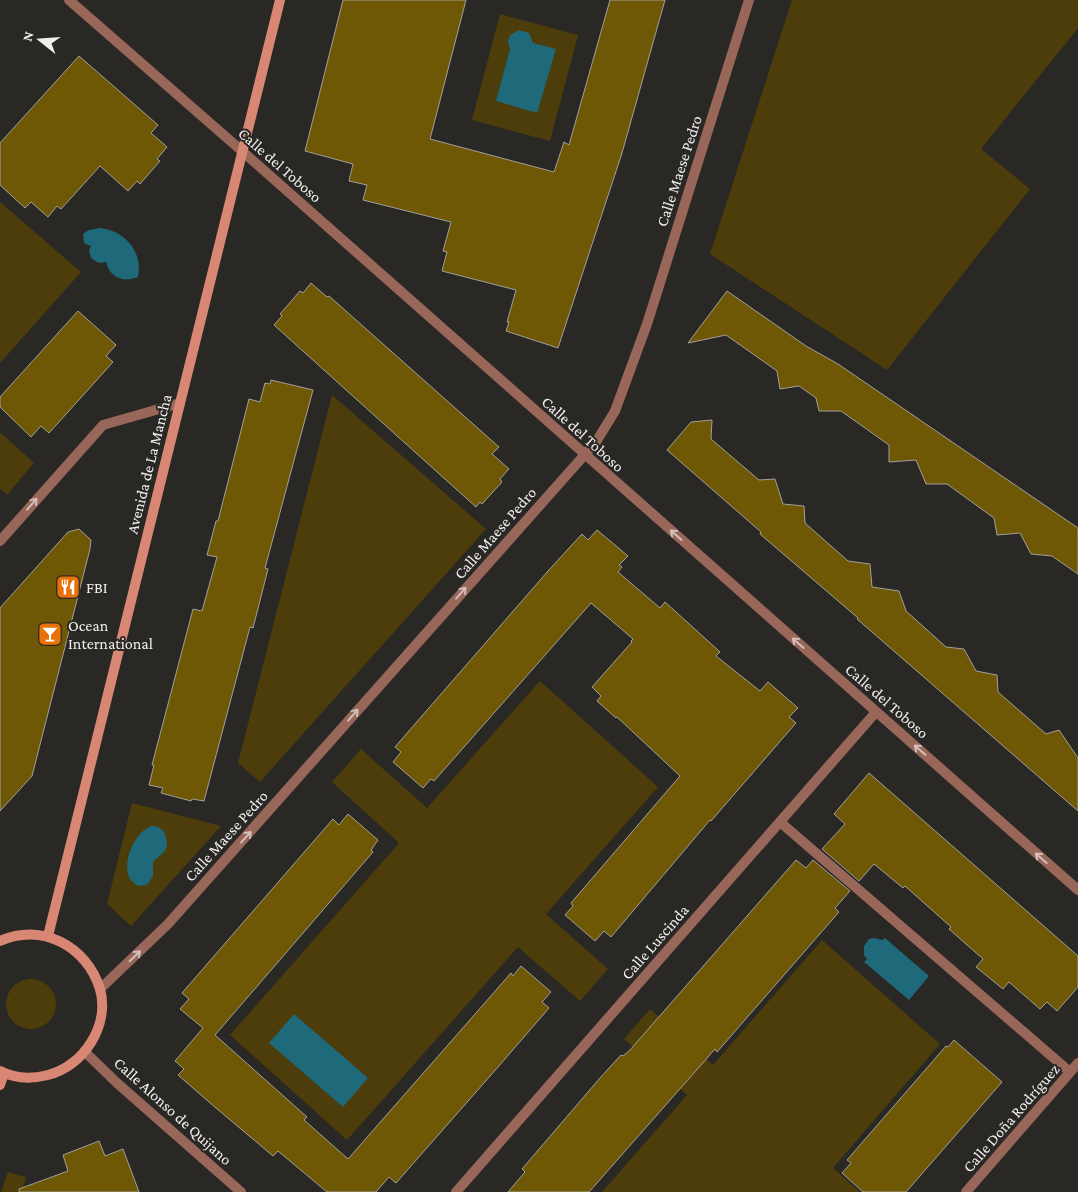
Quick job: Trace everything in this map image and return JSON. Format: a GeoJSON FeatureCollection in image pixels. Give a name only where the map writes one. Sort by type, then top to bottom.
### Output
{"type":"FeatureCollection","features":[{"type":"Feature","properties":{"kind":"main road","name":"Avenida de La Mancha"},"geometry":{"type":"LineString","coordinates":[[48,936],[280,0]]}},
{"type":"Feature","properties":{"kind":"main road"},"geometry":{"type":"LineString","coordinates":[[0,941],[9,937],[28,934],[48,936],[72,947],[90,966],[100,989],[102,1006],[100,1022],[94,1038],[85,1052],[71,1065],[55,1074],[36,1078],[18,1078],[2,1072],[0,1085]]}},
{"type":"Feature","properties":{"kind":"street","name":"Calle del Toboso"},"geometry":{"type":"LineString","coordinates":[[69,0],[1078,890]]}},
{"type":"Feature","properties":{"kind":"street","name":"Calle Maese Pedro"},"geometry":{"type":"LineString","coordinates":[[100,989],[168,924],[584,455],[607,426],[622,394],[647,324],[749,0]]}},
{"type":"Feature","properties":{"kind":"street"},"geometry":{"type":"LineString","coordinates":[[0,540],[103,425],[180,404]]}},
{"type":"Feature","properties":{"kind":"street","name":"Calle Luscinda"},"geometry":{"type":"LineString","coordinates":[[456,1192],[876,712]]}},
{"type":"Feature","properties":{"kind":"street"},"geometry":{"type":"LineString","coordinates":[[780,822],[1070,1072]]}},
{"type":"Feature","properties":{"kind":"street","name":"Calle Alonso de Quijano"},"geometry":{"type":"LineString","coordinates":[[85,1052],[117,1083],[241,1192]]}},
{"type":"Feature","properties":{"kind":"street","name":"Calle Doña Rodríguez"},"geometry":{"type":"LineString","coordinates":[[966,1192],[1078,1063]]}},
{"type":"Feature","properties":{"kind":"shaded area"},"geometry":{"type":"Polygon","coordinates":[[[792,0],[1078,0],[1078,28],[981,149],[1030,189],[887,370],[710,254],[792,0]]]}},
{"type":"Feature","properties":{"kind":"shaded area"},"geometry":{"type":"Polygon","coordinates":[[[500,14],[578,35],[550,141],[472,120],[500,14]]]}},
{"type":"Feature","properties":{"kind":"shaded area"},"geometry":{"type":"Polygon","coordinates":[[[0,202],[81,272],[0,363],[0,202]]]}},
{"type":"Feature","properties":{"kind":"shaded area"},"geometry":{"type":"Polygon","coordinates":[[[332,395],[486,529],[260,782],[238,763],[332,395]]]}},
{"type":"Feature","properties":{"kind":"shaded area"},"geometry":{"type":"Polygon","coordinates":[[[0,432],[34,463],[7,495],[0,488],[0,432]]]}},
{"type":"Feature","properties":{"kind":"shaded area"},"geometry":{"type":"Polygon","coordinates":[[[540,681],[658,787],[546,914],[608,969],[580,1001],[518,947],[347,1140],[230,1035],[399,843],[332,782],[361,749],[427,808],[540,681]]]}},
{"type":"Feature","properties":{"kind":"shaded area"},"geometry":{"type":"Polygon","coordinates":[[[132,803],[221,826],[131,926],[107,904],[132,803]]]}},
{"type":"Feature","properties":{"kind":"shaded area"},"geometry":{"type":"Polygon","coordinates":[[[822,940],[940,1044],[833,1168],[860,1192],[602,1192],[687,1095],[624,1039],[650,1009],[713,1065],[822,940]]]}},
{"type":"Feature","properties":{"kind":"shaded area"},"geometry":{"type":"Polygon","coordinates":[[[26,979],[36,979],[49,986],[56,999],[56,1009],[49,1022],[36,1029],[26,1029],[17,1025],[10,1018],[6,1009],[6,999],[10,990],[17,983],[26,979]]]}},
{"type":"Feature","properties":{"kind":"shaded area"},"geometry":{"type":"Polygon","coordinates":[[[8,1172],[26,1177],[22,1192],[1,1192],[8,1172]]]}},
{"type":"Feature","properties":{"kind":"water"},"geometry":{"type":"Polygon","coordinates":[[[519,30],[529,33],[533,43],[556,49],[537,113],[496,101],[510,49],[508,42],[510,35],[519,30]]]}},
{"type":"Feature","properties":{"kind":"water"},"geometry":{"type":"Polygon","coordinates":[[[100,228],[117,233],[130,244],[138,259],[138,277],[133,279],[118,278],[111,272],[106,262],[99,263],[91,258],[89,250],[91,246],[84,243],[83,234],[89,230],[100,228]]]}},
{"type":"Feature","properties":{"kind":"water"},"geometry":{"type":"Polygon","coordinates":[[[152,826],[156,826],[164,832],[167,846],[164,852],[153,862],[153,876],[147,885],[138,886],[129,877],[127,863],[136,840],[141,833],[152,826]]]}},
{"type":"Feature","properties":{"kind":"water"},"geometry":{"type":"Polygon","coordinates":[[[885,938],[929,976],[909,1000],[864,962],[867,959],[864,955],[864,946],[869,939],[882,940],[885,938]]]}},
{"type":"Feature","properties":{"kind":"water"},"geometry":{"type":"Polygon","coordinates":[[[294,1014],[368,1078],[343,1107],[269,1043],[294,1014]]]}},
{"type":"Feature","properties":{"kind":"building"},"geometry":{"type":"Polygon","coordinates":[[[343,0],[466,0],[430,139],[554,172],[564,142],[569,145],[610,0],[665,0],[622,153],[558,348],[506,331],[516,290],[442,271],[447,252],[443,251],[451,222],[363,200],[367,185],[349,181],[353,164],[305,151],[343,0]]]}},
{"type":"Feature","properties":{"kind":"building"},"geometry":{"type":"Polygon","coordinates":[[[79,56],[158,125],[151,133],[167,147],[157,159],[160,161],[140,184],[137,181],[128,191],[100,166],[61,209],[57,206],[48,217],[31,202],[25,208],[0,185],[0,143],[79,56]]]}},
{"type":"Feature","properties":{"kind":"building"},"geometry":{"type":"Polygon","coordinates":[[[311,283],[327,297],[329,296],[499,447],[492,454],[509,469],[500,479],[502,482],[482,504],[480,502],[476,507],[274,325],[282,316],[280,314],[300,291],[303,293],[311,283]]]}},
{"type":"Feature","properties":{"kind":"building"},"geometry":{"type":"Polygon","coordinates":[[[727,291],[806,346],[838,364],[1078,528],[1078,574],[1052,556],[1031,554],[1020,533],[997,535],[994,518],[947,484],[926,484],[916,460],[889,462],[889,445],[841,411],[819,411],[816,398],[799,386],[780,389],[777,371],[726,335],[688,343],[727,291]]]}},
{"type":"Feature","properties":{"kind":"building"},"geometry":{"type":"Polygon","coordinates":[[[78,311],[116,345],[106,356],[113,362],[49,433],[41,426],[31,437],[0,407],[0,397],[78,311]]]}},
{"type":"Feature","properties":{"kind":"building"},"geometry":{"type":"Polygon","coordinates":[[[271,380],[313,390],[265,568],[268,569],[253,628],[250,627],[204,801],[192,799],[191,801],[161,793],[163,788],[149,785],[154,765],[152,765],[193,609],[202,611],[217,557],[207,555],[216,521],[218,521],[249,399],[260,402],[265,383],[270,384],[271,380]]]}},
{"type":"Feature","properties":{"kind":"building"},"geometry":{"type":"Polygon","coordinates":[[[712,420],[711,439],[759,480],[775,479],[783,504],[804,506],[805,523],[848,561],[870,564],[872,587],[899,591],[906,611],[946,647],[964,649],[976,671],[997,675],[998,692],[1046,734],[1059,730],[1078,758],[1078,811],[760,534],[761,532],[667,450],[691,422],[712,420]]]}},
{"type":"Feature","properties":{"kind":"building"},"geometry":{"type":"Polygon","coordinates":[[[79,529],[91,540],[90,549],[32,776],[0,811],[0,608],[68,532],[79,529]]]}},
{"type":"Feature","properties":{"kind":"building"},"geometry":{"type":"Polygon","coordinates":[[[597,530],[628,556],[619,565],[622,567],[618,572],[660,608],[665,602],[720,652],[716,656],[760,691],[768,682],[798,708],[789,717],[796,723],[710,820],[611,937],[604,931],[595,941],[565,915],[573,906],[571,903],[680,776],[617,717],[597,701],[601,696],[592,687],[633,639],[591,603],[434,781],[431,779],[423,788],[393,762],[401,752],[395,747],[548,571],[582,534],[588,540],[597,530]]]}},
{"type":"Feature","properties":{"kind":"building"},"geometry":{"type":"Polygon","coordinates":[[[869,773],[1078,956],[1078,987],[1057,1011],[1047,1002],[1040,1009],[1009,982],[1003,989],[976,967],[983,959],[949,929],[951,927],[905,886],[903,888],[874,864],[859,881],[822,849],[845,824],[834,814],[869,773]]]}},
{"type":"Feature","properties":{"kind":"building"},"geometry":{"type":"Polygon","coordinates":[[[348,814],[378,840],[371,850],[373,852],[215,1035],[307,1117],[304,1120],[348,1159],[511,973],[513,976],[521,966],[551,992],[542,1002],[549,1008],[498,1067],[396,1183],[389,1177],[376,1192],[327,1192],[278,1151],[273,1156],[216,1108],[178,1075],[184,1069],[175,1061],[203,1028],[180,1009],[189,999],[182,993],[333,819],[339,825],[348,814]]]}},
{"type":"Feature","properties":{"kind":"building"},"geometry":{"type":"Polygon","coordinates":[[[796,860],[806,868],[813,860],[850,891],[835,908],[839,912],[717,1052],[715,1049],[589,1192],[508,1192],[525,1172],[522,1169],[600,1078],[621,1055],[623,1056],[630,1050],[796,860]]]}},
{"type":"Feature","properties":{"kind":"building"},"geometry":{"type":"Polygon","coordinates":[[[954,1040],[1002,1082],[906,1192],[863,1192],[842,1173],[851,1163],[847,1160],[946,1046],[948,1047],[954,1040]]]}},
{"type":"Feature","properties":{"kind":"building"},"geometry":{"type":"Polygon","coordinates":[[[99,1141],[105,1156],[123,1149],[139,1192],[19,1192],[19,1189],[68,1171],[63,1155],[99,1141]]]}},
{"type":"Feature","properties":{"kind":"place","name":"FBI"},"geometry":{"type":"Point","coordinates":[68,587]}},
{"type":"Feature","properties":{"kind":"place","name":"Ocean International"},"geometry":{"type":"Point","coordinates":[50,634]}}]}
